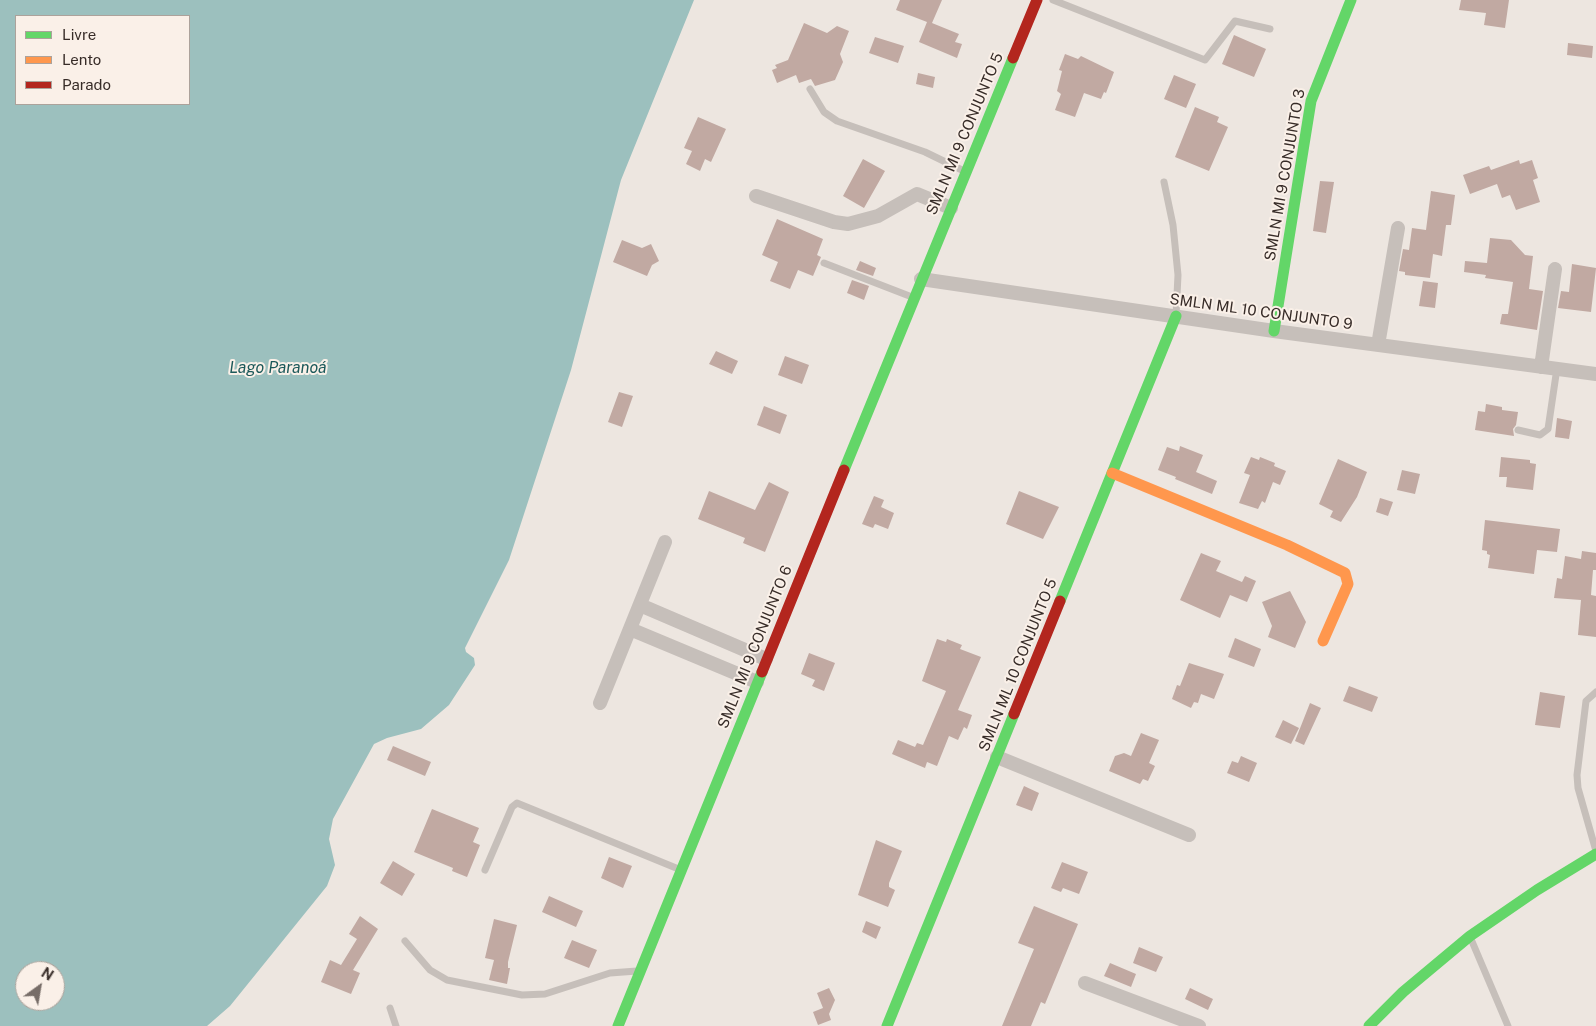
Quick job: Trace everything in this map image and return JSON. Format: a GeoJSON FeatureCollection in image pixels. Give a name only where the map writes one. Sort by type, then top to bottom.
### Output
{"type":"FeatureCollection","features":[{"type":"Feature","properties":{"kind":"street","name":"SMLN MI 9 CONJUNTO 5"},"geometry":{"type":"LineString","coordinates":[[921,279],[1037,0]]}},
{"type":"Feature","properties":{"kind":"street","name":"SMLN MI 9 CONJUNTO 3"},"geometry":{"type":"LineString","coordinates":[[1274,330],[1311,101],[1351,0]]}},
{"type":"Feature","properties":{"kind":"street"},"geometry":{"type":"LineString","coordinates":[[756,196],[834,222],[848,224],[878,216],[917,194],[951,208]]}},
{"type":"Feature","properties":{"kind":"street"},"geometry":{"type":"LineString","coordinates":[[1378,345],[1398,228]]}},
{"type":"Feature","properties":{"kind":"street"},"geometry":{"type":"LineString","coordinates":[[1541,366],[1555,269]]}},
{"type":"Feature","properties":{"kind":"street","name":"SMLN ML 10 CONJUNTO 9"},"geometry":{"type":"LineString","coordinates":[[921,279],[1378,345],[1596,374]]}},
{"type":"Feature","properties":{"kind":"street","name":"SMLN MI 9 CONJUNTO 6"},"geometry":{"type":"LineString","coordinates":[[618,1026],[766,659],[915,298],[921,279]]}},
{"type":"Feature","properties":{"kind":"street","name":"SMLN ML 10 CONJUNTO 5"},"geometry":{"type":"LineString","coordinates":[[887,1026],[1176,316]]}},
{"type":"Feature","properties":{"kind":"street"},"geometry":{"type":"LineString","coordinates":[[1112,473],[1287,545],[1345,573],[1348,584],[1323,641]]}},
{"type":"Feature","properties":{"kind":"street"},"geometry":{"type":"LineString","coordinates":[[600,703],[665,542]]}},
{"type":"Feature","properties":{"kind":"street"},"geometry":{"type":"LineString","coordinates":[[640,605],[766,659]]}},
{"type":"Feature","properties":{"kind":"street"},"geometry":{"type":"LineString","coordinates":[[630,629],[757,682]]}},
{"type":"Feature","properties":{"kind":"street"},"geometry":{"type":"LineString","coordinates":[[997,756],[1190,835]]}},
{"type":"Feature","properties":{"kind":"street"},"geometry":{"type":"LineString","coordinates":[[1369,1026],[1403,992],[1470,936],[1536,890],[1596,854]]}},
{"type":"Feature","properties":{"kind":"street"},"geometry":{"type":"LineString","coordinates":[[1085,983],[1199,1026]]}},
{"type":"Feature","properties":{"kind":"lane"},"geometry":{"type":"LineString","coordinates":[[1053,0],[1205,60],[1235,21],[1270,29]]}},
{"type":"Feature","properties":{"kind":"lane"},"geometry":{"type":"LineString","coordinates":[[810,89],[824,112],[837,121],[925,152],[966,172]]}},
{"type":"Feature","properties":{"kind":"lane"},"geometry":{"type":"LineString","coordinates":[[1164,182],[1173,225],[1178,274],[1176,316]]}},
{"type":"Feature","properties":{"kind":"lane"},"geometry":{"type":"LineString","coordinates":[[824,263],[915,298]]}},
{"type":"Feature","properties":{"kind":"lane"},"geometry":{"type":"LineString","coordinates":[[1518,430],[1540,435],[1548,429],[1557,368]]}},
{"type":"Feature","properties":{"kind":"lane"},"geometry":{"type":"LineString","coordinates":[[1596,692],[1589,696],[1585,703],[1577,775],[1578,788],[1596,854]]}},
{"type":"Feature","properties":{"kind":"lane"},"geometry":{"type":"LineString","coordinates":[[486,870],[512,806],[517,803],[681,870]]}},
{"type":"Feature","properties":{"kind":"lane"},"geometry":{"type":"LineString","coordinates":[[1470,936],[1508,1026]]}},
{"type":"Feature","properties":{"kind":"lane"},"geometry":{"type":"LineString","coordinates":[[405,941],[430,970],[447,980],[522,994],[545,994],[610,973],[640,971]]}},
{"type":"Feature","properties":{"kind":"lane"},"geometry":{"type":"LineString","coordinates":[[390,1008],[396,1026]]}},
{"type":"Feature","properties":{"kind":"water","name":"Lago Paranoá"},"geometry":{"type":"Polygon","coordinates":[[[0,0],[694,0],[621,180],[571,370],[509,560],[465,648],[466,652],[474,658],[475,665],[449,705],[421,729],[387,738],[374,744],[333,819],[329,839],[335,865],[327,886],[230,1006],[207,1026],[0,1026],[0,0]]]}},
{"type":"Feature","properties":{"kind":"building"},"geometry":{"type":"Polygon","coordinates":[[[900,0],[942,0],[932,23],[959,34],[955,42],[962,44],[957,58],[919,42],[927,22],[896,10],[900,0]]]}},
{"type":"Feature","properties":{"kind":"building"},"geometry":{"type":"Polygon","coordinates":[[[1461,0],[1509,0],[1505,28],[1484,25],[1486,13],[1459,10],[1461,0]]]}},
{"type":"Feature","properties":{"kind":"building"},"geometry":{"type":"Polygon","coordinates":[[[804,23],[827,33],[837,26],[849,31],[840,54],[843,62],[835,80],[815,86],[811,79],[799,83],[796,75],[777,83],[772,70],[777,68],[775,65],[788,60],[804,23]]]}},
{"type":"Feature","properties":{"kind":"building"},"geometry":{"type":"Polygon","coordinates":[[[1234,35],[1266,49],[1254,77],[1222,64],[1234,35]]]}},
{"type":"Feature","properties":{"kind":"building"},"geometry":{"type":"Polygon","coordinates":[[[875,37],[904,46],[898,63],[869,53],[875,37]]]}},
{"type":"Feature","properties":{"kind":"building"},"geometry":{"type":"Polygon","coordinates":[[[1568,43],[1593,46],[1592,58],[1567,55],[1568,43]]]}},
{"type":"Feature","properties":{"kind":"building"},"geometry":{"type":"Polygon","coordinates":[[[1065,54],[1078,59],[1081,56],[1114,72],[1106,93],[1104,92],[1101,99],[1084,93],[1075,117],[1055,110],[1061,94],[1057,91],[1062,71],[1059,70],[1065,54]]]}},
{"type":"Feature","properties":{"kind":"building"},"geometry":{"type":"Polygon","coordinates":[[[918,73],[935,77],[933,88],[916,84],[918,73]]]}},
{"type":"Feature","properties":{"kind":"building"},"geometry":{"type":"Polygon","coordinates":[[[1174,75],[1196,84],[1186,108],[1164,99],[1174,75]]]}},
{"type":"Feature","properties":{"kind":"building"},"geometry":{"type":"Polygon","coordinates":[[[1195,107],[1219,117],[1217,122],[1228,127],[1209,171],[1175,157],[1195,107]]]}},
{"type":"Feature","properties":{"kind":"building"},"geometry":{"type":"Polygon","coordinates":[[[698,117],[726,129],[711,162],[705,159],[700,171],[686,164],[692,151],[684,148],[698,117]]]}},
{"type":"Feature","properties":{"kind":"building"},"geometry":{"type":"Polygon","coordinates":[[[863,159],[885,171],[864,208],[843,196],[863,159]]]}},
{"type":"Feature","properties":{"kind":"building"},"geometry":{"type":"Polygon","coordinates":[[[1519,160],[1520,164],[1532,160],[1538,178],[1533,180],[1540,202],[1516,210],[1510,195],[1502,198],[1497,184],[1470,194],[1463,175],[1489,166],[1491,170],[1519,160]]]}},
{"type":"Feature","properties":{"kind":"building"},"geometry":{"type":"Polygon","coordinates":[[[1320,181],[1334,182],[1326,233],[1313,231],[1320,181]]]}},
{"type":"Feature","properties":{"kind":"building"},"geometry":{"type":"Polygon","coordinates":[[[1431,191],[1455,195],[1451,225],[1446,225],[1442,256],[1433,254],[1430,278],[1405,275],[1405,272],[1399,271],[1403,249],[1409,250],[1412,228],[1426,230],[1431,191]]]}},
{"type":"Feature","properties":{"kind":"building"},"geometry":{"type":"Polygon","coordinates":[[[777,219],[823,239],[817,255],[821,257],[813,276],[798,270],[790,289],[770,281],[778,262],[762,255],[777,219]]]}},
{"type":"Feature","properties":{"kind":"building"},"geometry":{"type":"Polygon","coordinates":[[[1490,238],[1511,240],[1525,255],[1533,256],[1529,289],[1543,291],[1537,330],[1500,324],[1502,314],[1508,314],[1513,282],[1485,278],[1486,275],[1464,272],[1465,261],[1487,263],[1490,238]]]}},
{"type":"Feature","properties":{"kind":"building"},"geometry":{"type":"Polygon","coordinates":[[[622,240],[642,248],[651,244],[659,261],[652,265],[647,276],[613,262],[622,240]]]}},
{"type":"Feature","properties":{"kind":"building"},"geometry":{"type":"Polygon","coordinates":[[[860,261],[876,268],[873,276],[856,270],[860,261]]]}},
{"type":"Feature","properties":{"kind":"building"},"geometry":{"type":"Polygon","coordinates":[[[1572,264],[1596,268],[1591,312],[1558,308],[1561,291],[1569,292],[1572,264]]]}},
{"type":"Feature","properties":{"kind":"building"},"geometry":{"type":"Polygon","coordinates":[[[852,280],[869,286],[864,300],[847,293],[852,280]]]}},
{"type":"Feature","properties":{"kind":"building"},"geometry":{"type":"Polygon","coordinates":[[[1423,281],[1438,283],[1435,308],[1419,306],[1423,281]]]}},
{"type":"Feature","properties":{"kind":"building"},"geometry":{"type":"Polygon","coordinates":[[[716,351],[738,361],[732,374],[709,364],[716,351]]]}},
{"type":"Feature","properties":{"kind":"building"},"geometry":{"type":"Polygon","coordinates":[[[785,356],[809,365],[802,384],[778,375],[785,356]]]}},
{"type":"Feature","properties":{"kind":"building"},"geometry":{"type":"Polygon","coordinates":[[[619,392],[633,396],[622,427],[608,422],[619,392]]]}},
{"type":"Feature","properties":{"kind":"building"},"geometry":{"type":"Polygon","coordinates":[[[1486,404],[1502,407],[1502,410],[1518,412],[1516,425],[1513,429],[1514,436],[1475,430],[1478,411],[1485,412],[1486,404]]]}},
{"type":"Feature","properties":{"kind":"building"},"geometry":{"type":"Polygon","coordinates":[[[764,406],[787,415],[780,434],[757,425],[764,406]]]}},
{"type":"Feature","properties":{"kind":"building"},"geometry":{"type":"Polygon","coordinates":[[[1557,418],[1572,421],[1569,439],[1555,437],[1557,418]]]}},
{"type":"Feature","properties":{"kind":"building"},"geometry":{"type":"Polygon","coordinates":[[[1180,446],[1203,455],[1196,472],[1217,481],[1212,494],[1158,470],[1167,447],[1179,451],[1180,446]]]}},
{"type":"Feature","properties":{"kind":"building"},"geometry":{"type":"Polygon","coordinates":[[[1251,457],[1259,460],[1260,457],[1275,463],[1274,466],[1286,471],[1280,485],[1273,482],[1265,503],[1262,501],[1258,509],[1239,503],[1250,475],[1244,473],[1251,457]]]}},
{"type":"Feature","properties":{"kind":"building"},"geometry":{"type":"Polygon","coordinates":[[[1501,457],[1530,460],[1530,463],[1536,464],[1533,490],[1506,487],[1507,477],[1499,477],[1501,457]]]}},
{"type":"Feature","properties":{"kind":"building"},"geometry":{"type":"Polygon","coordinates":[[[1338,459],[1367,472],[1357,497],[1341,522],[1330,517],[1333,511],[1319,504],[1338,459]]]}},
{"type":"Feature","properties":{"kind":"building"},"geometry":{"type":"Polygon","coordinates":[[[1402,470],[1420,474],[1415,494],[1397,490],[1402,470]]]}},
{"type":"Feature","properties":{"kind":"building"},"geometry":{"type":"Polygon","coordinates":[[[769,482],[789,492],[765,552],[743,543],[745,538],[698,519],[709,491],[755,510],[769,482]]]}},
{"type":"Feature","properties":{"kind":"building"},"geometry":{"type":"Polygon","coordinates":[[[1019,491],[1059,507],[1043,539],[1006,524],[1019,491]]]}},
{"type":"Feature","properties":{"kind":"building"},"geometry":{"type":"Polygon","coordinates":[[[874,496],[884,500],[881,507],[894,513],[888,529],[875,524],[873,528],[862,524],[874,496]]]}},
{"type":"Feature","properties":{"kind":"building"},"geometry":{"type":"Polygon","coordinates":[[[1380,498],[1393,502],[1388,516],[1376,512],[1380,498]]]}},
{"type":"Feature","properties":{"kind":"building"},"geometry":{"type":"Polygon","coordinates":[[[1485,520],[1560,529],[1557,552],[1537,550],[1534,574],[1488,568],[1490,555],[1487,554],[1487,551],[1482,550],[1485,520]]]}},
{"type":"Feature","properties":{"kind":"building"},"geometry":{"type":"Polygon","coordinates":[[[1582,551],[1596,553],[1596,570],[1593,570],[1591,595],[1596,596],[1596,637],[1578,635],[1581,600],[1554,598],[1557,578],[1562,579],[1565,556],[1581,559],[1582,551]]]}},
{"type":"Feature","properties":{"kind":"building"},"geometry":{"type":"Polygon","coordinates":[[[1201,553],[1221,561],[1216,571],[1242,582],[1245,576],[1256,581],[1247,602],[1230,595],[1220,618],[1180,600],[1201,553]]]}},
{"type":"Feature","properties":{"kind":"building"},"geometry":{"type":"Polygon","coordinates":[[[1290,591],[1306,622],[1295,648],[1268,637],[1272,626],[1262,602],[1290,591]]]}},
{"type":"Feature","properties":{"kind":"building"},"geometry":{"type":"Polygon","coordinates":[[[1235,638],[1261,649],[1254,667],[1228,657],[1235,638]]]}},
{"type":"Feature","properties":{"kind":"building"},"geometry":{"type":"Polygon","coordinates":[[[937,639],[946,642],[947,639],[962,645],[960,649],[981,657],[958,710],[972,715],[967,729],[964,727],[958,740],[949,736],[937,766],[927,762],[925,768],[892,754],[898,740],[915,747],[917,743],[923,745],[946,691],[922,681],[937,639]]]}},
{"type":"Feature","properties":{"kind":"building"},"geometry":{"type":"Polygon","coordinates":[[[809,653],[835,663],[824,691],[812,686],[815,680],[801,674],[809,653]]]}},
{"type":"Feature","properties":{"kind":"building"},"geometry":{"type":"Polygon","coordinates":[[[1189,663],[1224,674],[1214,699],[1201,694],[1198,703],[1194,702],[1191,708],[1172,699],[1177,685],[1180,686],[1189,663]]]}},
{"type":"Feature","properties":{"kind":"building"},"geometry":{"type":"Polygon","coordinates":[[[1349,686],[1378,697],[1372,712],[1343,701],[1349,686]]]}},
{"type":"Feature","properties":{"kind":"building"},"geometry":{"type":"Polygon","coordinates":[[[1540,692],[1565,696],[1560,728],[1535,725],[1540,692]]]}},
{"type":"Feature","properties":{"kind":"building"},"geometry":{"type":"Polygon","coordinates":[[[1310,703],[1321,708],[1304,745],[1295,741],[1310,703]]]}},
{"type":"Feature","properties":{"kind":"building"},"geometry":{"type":"Polygon","coordinates":[[[1283,720],[1299,728],[1291,744],[1275,737],[1283,720]]]}},
{"type":"Feature","properties":{"kind":"building"},"geometry":{"type":"Polygon","coordinates":[[[1141,733],[1159,740],[1149,763],[1155,766],[1148,781],[1143,779],[1140,784],[1109,771],[1115,756],[1124,753],[1131,756],[1141,733]]]}},
{"type":"Feature","properties":{"kind":"building"},"geometry":{"type":"Polygon","coordinates":[[[393,746],[431,762],[425,776],[387,760],[393,746]]]}},
{"type":"Feature","properties":{"kind":"building"},"geometry":{"type":"Polygon","coordinates":[[[1241,756],[1257,763],[1249,782],[1227,773],[1232,761],[1238,763],[1241,756]]]}},
{"type":"Feature","properties":{"kind":"building"},"geometry":{"type":"Polygon","coordinates":[[[1024,786],[1039,793],[1032,811],[1016,805],[1024,786]]]}},
{"type":"Feature","properties":{"kind":"building"},"geometry":{"type":"Polygon","coordinates":[[[432,809],[479,828],[473,842],[480,845],[467,877],[452,871],[453,868],[414,852],[432,809]]]}},
{"type":"Feature","properties":{"kind":"building"},"geometry":{"type":"Polygon","coordinates":[[[876,840],[902,851],[889,883],[889,887],[895,890],[888,907],[858,895],[876,840]]]}},
{"type":"Feature","properties":{"kind":"building"},"geometry":{"type":"Polygon","coordinates":[[[609,857],[632,866],[623,888],[601,878],[609,857]]]}},
{"type":"Feature","properties":{"kind":"building"},"geometry":{"type":"Polygon","coordinates":[[[393,861],[415,874],[402,896],[380,883],[393,861]]]}},
{"type":"Feature","properties":{"kind":"building"},"geometry":{"type":"Polygon","coordinates":[[[1062,862],[1088,872],[1079,894],[1063,888],[1061,892],[1051,888],[1062,862]]]}},
{"type":"Feature","properties":{"kind":"building"},"geometry":{"type":"Polygon","coordinates":[[[549,896],[583,911],[576,927],[542,912],[549,896]]]}},
{"type":"Feature","properties":{"kind":"building"},"geometry":{"type":"Polygon","coordinates":[[[1034,906],[1078,924],[1045,1004],[1041,1002],[1031,1026],[1002,1026],[1034,949],[1018,943],[1034,906]]]}},
{"type":"Feature","properties":{"kind":"building"},"geometry":{"type":"Polygon","coordinates":[[[360,916],[378,929],[353,970],[360,973],[351,994],[321,982],[330,960],[341,965],[357,939],[349,934],[360,916]]]}},
{"type":"Feature","properties":{"kind":"building"},"geometry":{"type":"Polygon","coordinates":[[[494,919],[517,925],[508,962],[508,968],[510,968],[507,984],[489,980],[494,960],[485,958],[494,919]]]}},
{"type":"Feature","properties":{"kind":"building"},"geometry":{"type":"Polygon","coordinates":[[[866,921],[881,927],[876,939],[862,932],[866,921]]]}},
{"type":"Feature","properties":{"kind":"building"},"geometry":{"type":"Polygon","coordinates":[[[572,940],[597,950],[589,968],[564,958],[572,940]]]}},
{"type":"Feature","properties":{"kind":"building"},"geometry":{"type":"Polygon","coordinates":[[[1139,947],[1163,957],[1156,972],[1133,963],[1139,947]]]}},
{"type":"Feature","properties":{"kind":"building"},"geometry":{"type":"Polygon","coordinates":[[[1110,963],[1136,974],[1131,987],[1104,976],[1110,963]]]}},
{"type":"Feature","properties":{"kind":"building"},"geometry":{"type":"Polygon","coordinates":[[[829,988],[835,1000],[829,1014],[831,1020],[818,1025],[813,1012],[823,1008],[817,993],[829,988]]]}},
{"type":"Feature","properties":{"kind":"building"},"geometry":{"type":"Polygon","coordinates":[[[1190,988],[1213,999],[1208,1010],[1185,999],[1190,988]]]}},
{"type":"Feature","properties":{"kind":"traffic: fast"},"geometry":{"type":"LineString","coordinates":[[1274,331],[1311,101],[1351,0]]}},
{"type":"Feature","properties":{"kind":"traffic: fast"},"geometry":{"type":"LineString","coordinates":[[844,470],[1013,58]]}},
{"type":"Feature","properties":{"kind":"traffic: fast"},"geometry":{"type":"LineString","coordinates":[[1060,601],[1176,316]]}},
{"type":"Feature","properties":{"kind":"traffic: fast"},"geometry":{"type":"LineString","coordinates":[[618,1026],[762,672]]}},
{"type":"Feature","properties":{"kind":"traffic: fast"},"geometry":{"type":"LineString","coordinates":[[887,1026],[1014,714]]}},
{"type":"Feature","properties":{"kind":"traffic: fast"},"geometry":{"type":"LineString","coordinates":[[1369,1026],[1403,992],[1470,936],[1537,890],[1596,854]]}},
{"type":"Feature","properties":{"kind":"traffic: slow"},"geometry":{"type":"LineString","coordinates":[[1112,473],[1287,545],[1345,573],[1348,584],[1323,641]]}},
{"type":"Feature","properties":{"kind":"traffic: jam"},"geometry":{"type":"LineString","coordinates":[[1013,58],[1037,0]]}},
{"type":"Feature","properties":{"kind":"traffic: jam"},"geometry":{"type":"LineString","coordinates":[[762,672],[844,470]]}},
{"type":"Feature","properties":{"kind":"traffic: jam"},"geometry":{"type":"LineString","coordinates":[[1014,714],[1060,601]]}}]}
